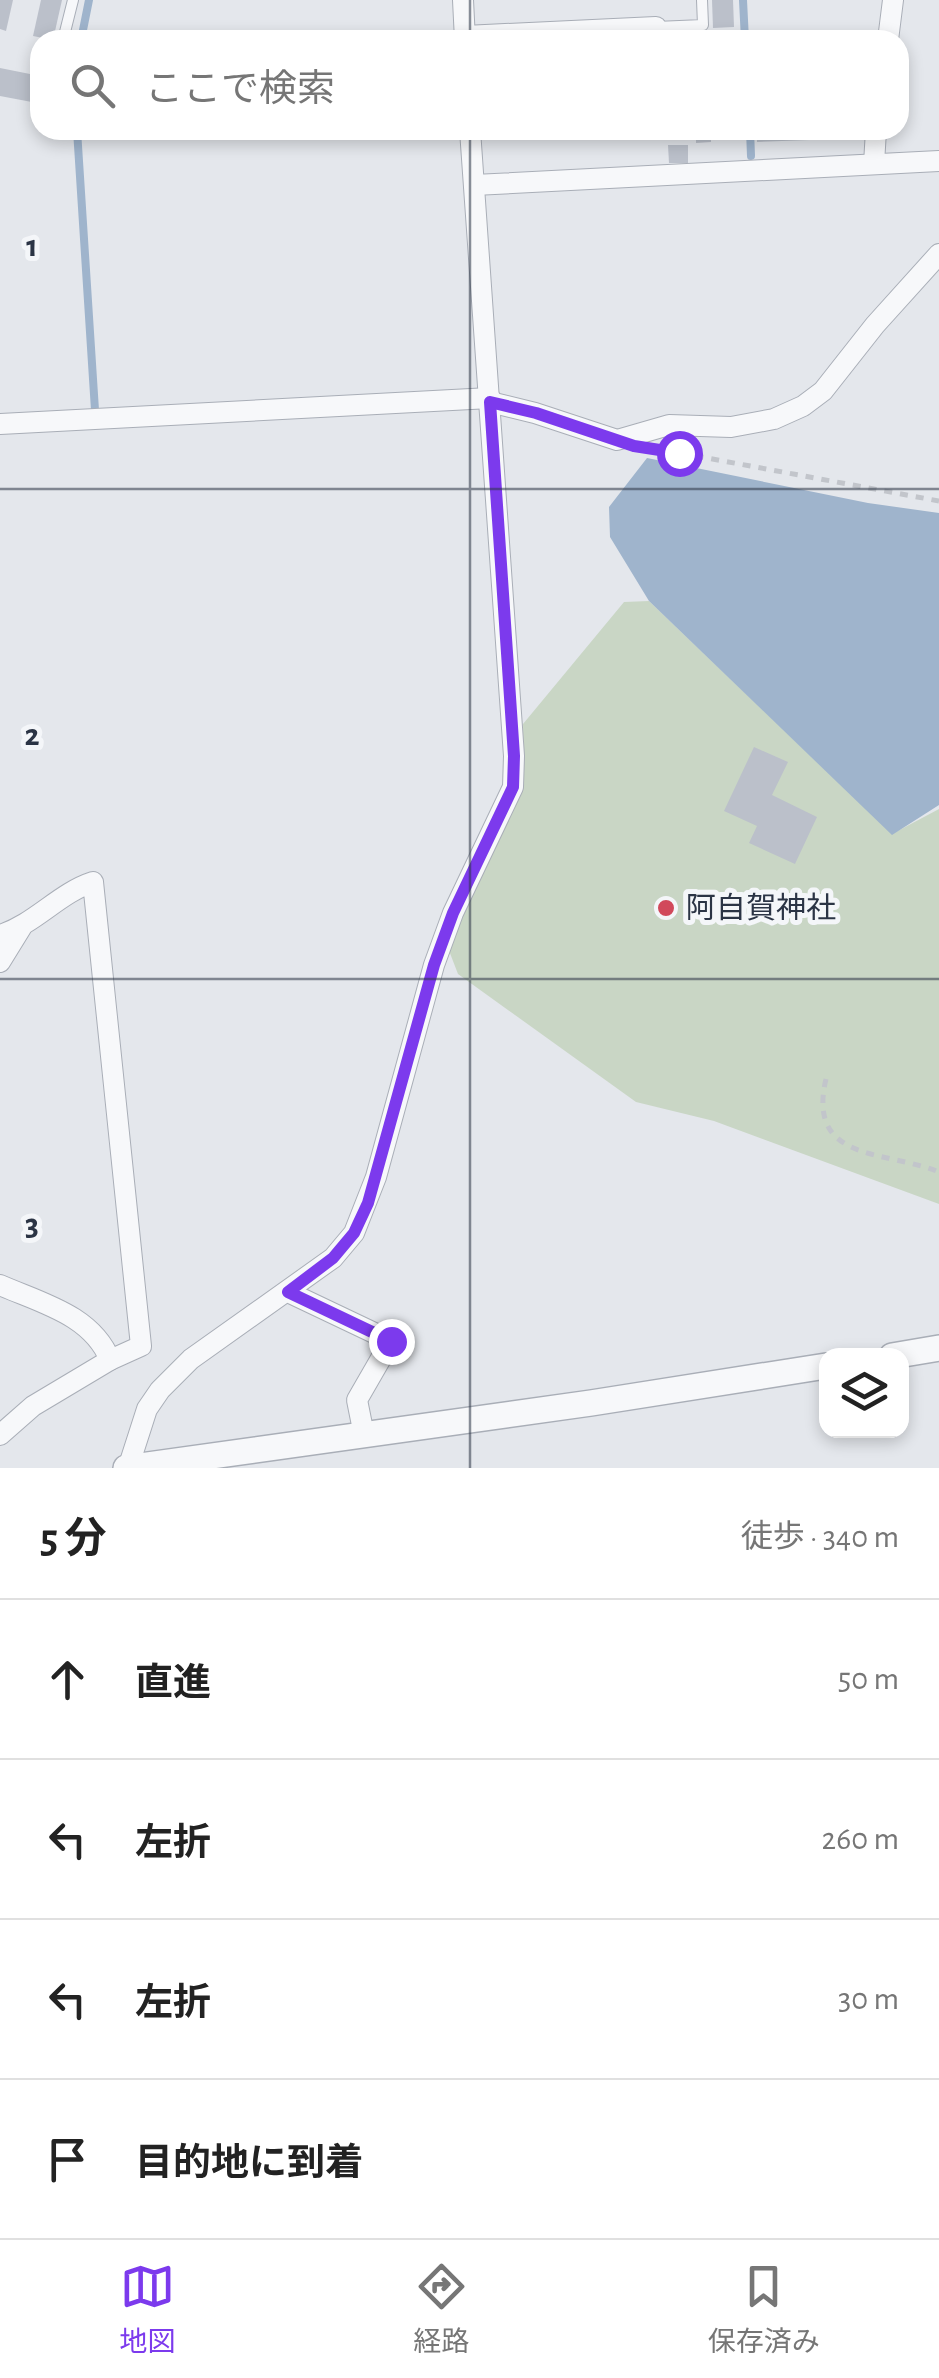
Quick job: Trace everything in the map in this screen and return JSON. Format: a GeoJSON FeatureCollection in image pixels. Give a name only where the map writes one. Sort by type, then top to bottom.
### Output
{"type":"FeatureCollection","features":[{"type":"Feature","properties":{"kind":"street"},"geometry":{"type":"LineString","coordinates":[[462,0],[464,30]]}},
{"type":"Feature","properties":{"kind":"street"},"geometry":{"type":"LineString","coordinates":[[889,30],[893,0]]}},
{"type":"Feature","properties":{"kind":"street"},"geometry":{"type":"LineString","coordinates":[[604,30],[656,27]]}},
{"type":"Feature","properties":{"kind":"street"},"geometry":{"type":"LineString","coordinates":[[471,140],[514,756],[513,787],[453,913],[434,965],[376,1177],[354,1233],[333,1258],[192,1359],[160,1390],[147,1409],[127,1468],[206,1464],[364,1435],[819,1367]]}},
{"type":"Feature","properties":{"kind":"street"},"geometry":{"type":"LineString","coordinates":[[874,164],[875,140]]}},
{"type":"Feature","properties":{"kind":"street"},"geometry":{"type":"LineString","coordinates":[[474,186],[939,160]]}},
{"type":"Feature","properties":{"kind":"street"},"geometry":{"type":"LineString","coordinates":[[0,424],[490,400],[618,440],[669,426],[731,426],[774,419],[803,406],[823,391],[939,254]]}},
{"type":"Feature","properties":{"kind":"street"},"geometry":{"type":"LineString","coordinates":[[0,935],[21,928],[78,886],[93,882],[141,1346],[32,1406],[0,1435]]}},
{"type":"Feature","properties":{"kind":"street"},"geometry":{"type":"LineString","coordinates":[[0,962],[21,928]]}},
{"type":"Feature","properties":{"kind":"street"},"geometry":{"type":"LineString","coordinates":[[0,1285],[82,1322],[102,1342],[110,1360]]}},
{"type":"Feature","properties":{"kind":"street"},"geometry":{"type":"LineString","coordinates":[[288,1292],[391,1341],[357,1400],[364,1435]]}},
{"type":"Feature","properties":{"kind":"street"},"geometry":{"type":"LineString","coordinates":[[909,1353],[939,1348]]}},
{"type":"Feature","properties":{"kind":"lane"},"geometry":{"type":"LineString","coordinates":[[66,30],[72,0]]}},
{"type":"Feature","properties":{"kind":"lane"},"geometry":{"type":"LineString","coordinates":[[656,27],[703,25],[702,0]]}},
{"type":"Feature","properties":{"kind":"path"},"geometry":{"type":"LineString","coordinates":[[618,440],[886,494],[939,501]]}},
{"type":"Feature","properties":{"kind":"path"},"geometry":{"type":"LineString","coordinates":[[826,1079],[824,1114],[826,1126],[836,1140],[851,1149],[915,1162],[939,1172]]}},
{"type":"Feature","properties":{"kind":"green space"},"geometry":{"type":"Polygon","coordinates":[[[649,601],[892,834],[939,809],[939,1204],[714,1121],[636,1102],[458,974],[448,948],[524,786],[523,724],[624,602],[649,601]]]}},
{"type":"Feature","properties":{"kind":"water"},"geometry":{"type":"Polygon","coordinates":[[[647,458],[868,503],[939,513],[939,805],[892,835],[649,601],[610,537],[609,507],[647,458]]]}},
{"type":"Feature","properties":{"kind":"building"},"geometry":{"type":"Polygon","coordinates":[[[0,0],[13,0],[6,31],[0,29],[0,0]]]}},
{"type":"Feature","properties":{"kind":"building"},"geometry":{"type":"Polygon","coordinates":[[[41,0],[62,0],[55,30],[34,30],[41,0]]]}},
{"type":"Feature","properties":{"kind":"building"},"geometry":{"type":"Polygon","coordinates":[[[712,0],[733,0],[734,27],[713,28],[712,0]]]}},
{"type":"Feature","properties":{"kind":"building"},"geometry":{"type":"Polygon","coordinates":[[[0,68],[30,74],[30,102],[0,96],[0,68]]]}},
{"type":"Feature","properties":{"kind":"building"},"geometry":{"type":"Polygon","coordinates":[[[668,145],[688,145],[688,163],[669,163],[668,145]]]}},
{"type":"Feature","properties":{"kind":"building"},"geometry":{"type":"Polygon","coordinates":[[[754,747],[788,762],[772,795],[817,817],[795,864],[749,843],[757,826],[724,811],[754,747]]]}},
{"type":"Feature","properties":{"kind":"waterway"},"geometry":{"type":"LineString","coordinates":[[83,30],[89,0]]}},
{"type":"Feature","properties":{"kind":"waterway"},"geometry":{"type":"LineString","coordinates":[[743,0],[744,30]]}},
{"type":"Feature","properties":{"kind":"waterway"},"geometry":{"type":"LineString","coordinates":[[78,140],[95,410]]}},
{"type":"Feature","properties":{"kind":"waterway"},"geometry":{"type":"LineString","coordinates":[[750,140],[751,156]]}},
{"type":"Feature","properties":{"kind":"place","name":"阿自賀神社"},"geometry":{"type":"Point","coordinates":[666,908]}},
{"type":"Feature","properties":{"kind":"route"},"geometry":{"type":"LineString","coordinates":[[391,1341],[288,1292],[333,1258],[354,1233],[368,1203],[434,965],[453,913],[513,787],[490,402],[634,446],[679,453]]}}]}
